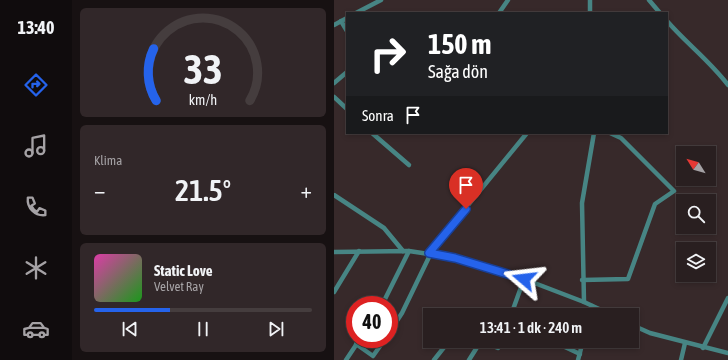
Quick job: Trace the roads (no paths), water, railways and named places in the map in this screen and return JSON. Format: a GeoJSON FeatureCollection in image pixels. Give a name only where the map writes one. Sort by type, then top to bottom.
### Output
{"type":"FeatureCollection","features":[{"type":"Feature","properties":{"kind":"street"},"geometry":{"type":"LineString","coordinates":[[358,12],[381,0]]}},
{"type":"Feature","properties":{"kind":"street"},"geometry":{"type":"LineString","coordinates":[[500,12],[508,0]]}},
{"type":"Feature","properties":{"kind":"street"},"geometry":{"type":"LineString","coordinates":[[590,0],[590,12]]}},
{"type":"Feature","properties":{"kind":"street"},"geometry":{"type":"LineString","coordinates":[[649,0],[659,12]]}},
{"type":"Feature","properties":{"kind":"street"},"geometry":{"type":"LineString","coordinates":[[334,25],[346,18]]}},
{"type":"Feature","properties":{"kind":"street"},"geometry":{"type":"LineString","coordinates":[[341,21],[346,30]]}},
{"type":"Feature","properties":{"kind":"street"},"geometry":{"type":"LineString","coordinates":[[668,22],[681,37],[710,64],[728,85]]}},
{"type":"Feature","properties":{"kind":"street"},"geometry":{"type":"LineString","coordinates":[[334,83],[346,73]]}},
{"type":"Feature","properties":{"kind":"street"},"geometry":{"type":"LineString","coordinates":[[334,97],[346,108]]}},
{"type":"Feature","properties":{"kind":"street"},"geometry":{"type":"LineString","coordinates":[[373,134],[409,165]]}},
{"type":"Feature","properties":{"kind":"street"},"geometry":{"type":"LineString","coordinates":[[398,319],[430,253],[526,134]]}},
{"type":"Feature","properties":{"kind":"street"},"geometry":{"type":"LineString","coordinates":[[584,302],[582,280],[582,203],[594,134]]}},
{"type":"Feature","properties":{"kind":"street"},"geometry":{"type":"LineString","coordinates":[[582,280],[628,279],[655,204],[674,191],[621,138],[612,134]]}},
{"type":"Feature","properties":{"kind":"street"},"geometry":{"type":"LineString","coordinates":[[334,195],[387,231],[406,251]]}},
{"type":"Feature","properties":{"kind":"street"},"geometry":{"type":"LineString","coordinates":[[334,292],[359,251]]}},
{"type":"Feature","properties":{"kind":"street"},"geometry":{"type":"LineString","coordinates":[[386,296],[406,251]]}},
{"type":"Feature","properties":{"kind":"street"},"geometry":{"type":"LineString","coordinates":[[334,252],[406,251],[430,253],[455,258],[524,279],[596,308]]}},
{"type":"Feature","properties":{"kind":"street"},"geometry":{"type":"LineString","coordinates":[[514,308],[524,279]]}},
{"type":"Feature","properties":{"kind":"street"},"geometry":{"type":"LineString","coordinates":[[703,348],[728,298]]}},
{"type":"Feature","properties":{"kind":"street"},"geometry":{"type":"LineString","coordinates":[[639,328],[650,333],[685,343],[728,353]]}},
{"type":"Feature","properties":{"kind":"street"},"geometry":{"type":"LineString","coordinates":[[681,360],[685,343]]}},
{"type":"Feature","properties":{"kind":"street"},"geometry":{"type":"LineString","coordinates":[[346,360],[354,348]]}},
{"type":"Feature","properties":{"kind":"street"},"geometry":{"type":"LineString","coordinates":[[362,348],[373,356],[379,348]]}},
{"type":"Feature","properties":{"kind":"street"},"geometry":{"type":"LineString","coordinates":[[434,360],[443,348]]}},
{"type":"Feature","properties":{"kind":"street"},"geometry":{"type":"LineString","coordinates":[[469,360],[477,348]]}},
{"type":"Feature","properties":{"kind":"street"},"geometry":{"type":"LineString","coordinates":[[567,348],[580,354]]}},
{"type":"Feature","properties":{"kind":"street"},"geometry":{"type":"LineString","coordinates":[[578,360],[581,348]]}}]}
